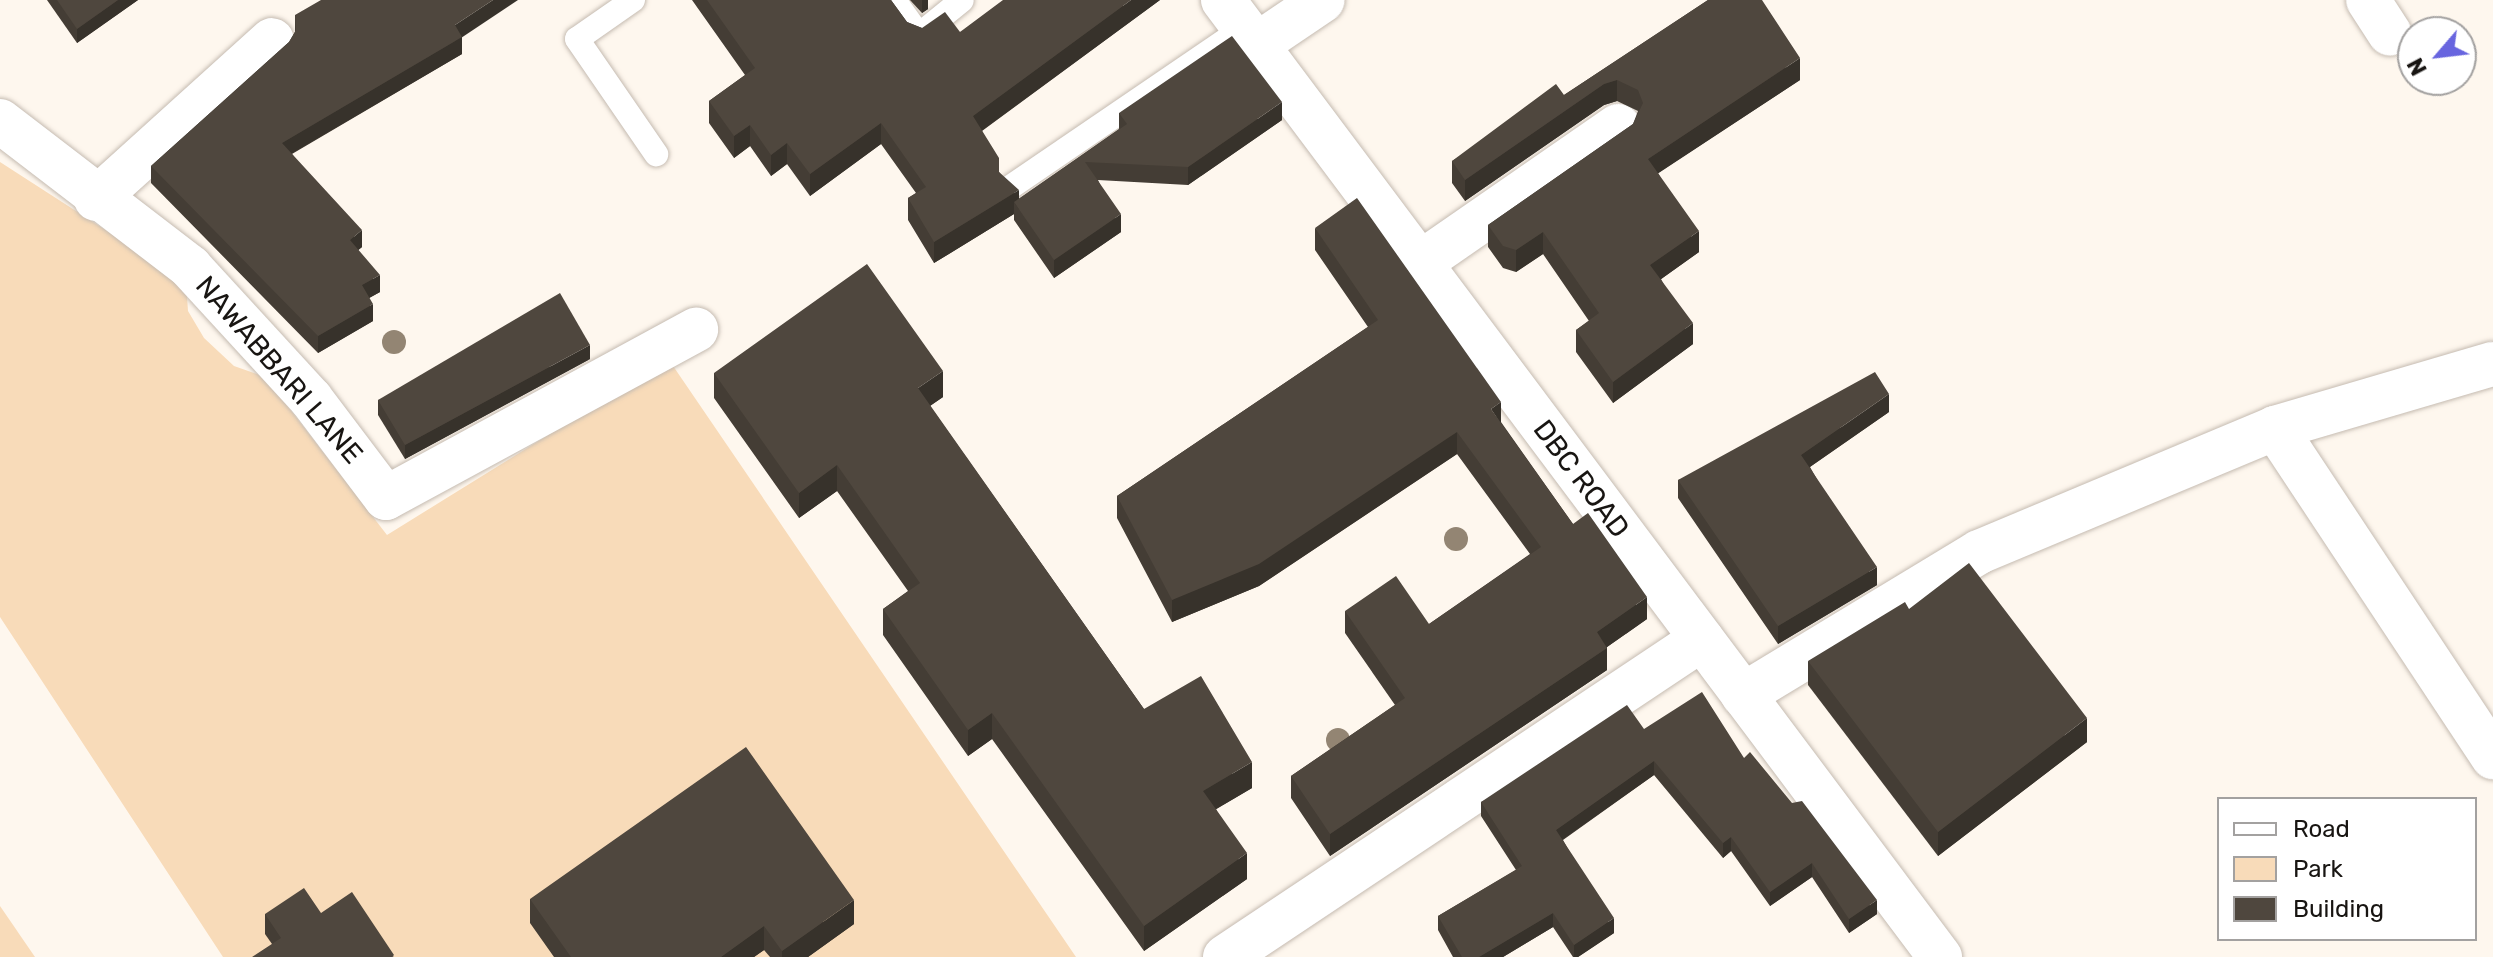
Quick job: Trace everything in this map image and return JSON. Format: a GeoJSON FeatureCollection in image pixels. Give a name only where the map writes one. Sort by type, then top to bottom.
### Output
{"type":"FeatureCollection","features":[{"type":"Feature","properties":{"kind":"street"},"geometry":{"type":"LineString","coordinates":[[1242,24],[1323,0]]}},
{"type":"Feature","properties":{"kind":"street","name":"DBC ROAD"},"geometry":{"type":"LineString","coordinates":[[1242,24],[1940,957]]}},
{"type":"Feature","properties":{"kind":"street"},"geometry":{"type":"LineString","coordinates":[[96,199],[272,40]]}},
{"type":"Feature","properties":{"kind":"street","name":"NAWABBARI LANE"},"geometry":{"type":"LineString","coordinates":[[0,121],[96,199],[190,267],[311,399],[386,498],[696,330]]}},
{"type":"Feature","properties":{"kind":"street"},"geometry":{"type":"LineString","coordinates":[[1420,263],[1618,126]]}},
{"type":"Feature","properties":{"kind":"street"},"geometry":{"type":"LineString","coordinates":[[1743,695],[1979,552],[2275,428],[2493,364]]}},
{"type":"Feature","properties":{"kind":"street"},"geometry":{"type":"LineString","coordinates":[[2275,428],[2493,757]]}},
{"type":"Feature","properties":{"kind":"street"},"geometry":{"type":"LineString","coordinates":[[1225,957],[1702,639]]}},
{"type":"Feature","properties":{"kind":"lane"},"geometry":{"type":"LineString","coordinates":[[633,0],[577,39],[656,154]]}},
{"type":"Feature","properties":{"kind":"lane"},"geometry":{"type":"LineString","coordinates":[[894,0],[919,35],[962,0]]}},
{"type":"Feature","properties":{"kind":"lane"},"geometry":{"type":"LineString","coordinates":[[1012,186],[1242,24]]}},
{"type":"Feature","properties":{"kind":"green space"},"geometry":{"type":"Polygon","coordinates":[[[0,162],[186,282],[188,311],[204,338],[234,366],[265,377],[387,535],[669,360],[1076,957],[223,957],[0,617],[0,162]]]}},
{"type":"Feature","properties":{"kind":"green space"},"geometry":{"type":"Polygon","coordinates":[[[0,906],[35,957],[0,957],[0,906]]]}},
{"type":"Feature","properties":{"kind":"building"},"geometry":{"type":"Polygon","coordinates":[[[57,0],[118,0],[77,29],[57,0]]]}},
{"type":"Feature","properties":{"kind":"building"},"geometry":{"type":"Polygon","coordinates":[[[321,0],[493,0],[455,25],[462,37],[282,143],[362,230],[350,240],[380,275],[362,285],[373,304],[318,336],[151,166],[289,42],[296,30],[295,15],[321,0]]]}},
{"type":"Feature","properties":{"kind":"building"},"geometry":{"type":"Polygon","coordinates":[[[707,0],[891,0],[907,22],[922,28],[945,12],[960,32],[1003,0],[1131,0],[973,116],[999,158],[999,172],[1019,190],[934,242],[908,198],[926,187],[881,123],[810,174],[787,143],[771,155],[750,125],[734,136],[709,101],[755,68],[707,0]]]}},
{"type":"Feature","properties":{"kind":"building"},"geometry":{"type":"Polygon","coordinates":[[[1708,0],[1762,0],[1800,58],[1648,159],[1699,231],[1650,265],[1693,323],[1613,382],[1576,330],[1599,313],[1543,232],[1516,250],[1503,246],[1488,225],[1633,124],[1643,103],[1638,90],[1617,80],[1604,84],[1465,180],[1452,161],[1556,84],[1564,95],[1708,0]]]}},
{"type":"Feature","properties":{"kind":"building"},"geometry":{"type":"Polygon","coordinates":[[[1232,36],[1282,102],[1188,167],[1085,162],[1121,214],[1054,260],[1014,202],[1127,124],[1119,113],[1232,36]]]}},
{"type":"Feature","properties":{"kind":"building"},"geometry":{"type":"Polygon","coordinates":[[[1357,198],[1501,402],[1491,409],[1573,524],[1588,513],[1647,597],[1597,632],[1607,648],[1330,834],[1291,776],[1405,698],[1345,611],[1396,576],[1429,624],[1541,547],[1457,432],[1259,564],[1172,600],[1117,496],[1378,320],[1315,228],[1357,198]]]}},
{"type":"Feature","properties":{"kind":"building"},"geometry":{"type":"Polygon","coordinates":[[[867,264],[943,371],[918,388],[1144,709],[1201,676],[1252,762],[1203,791],[1247,853],[1144,926],[992,713],[968,730],[883,609],[920,583],[837,465],[799,493],[714,373],[867,264]]]}},
{"type":"Feature","properties":{"kind":"building"},"geometry":{"type":"Polygon","coordinates":[[[560,293],[590,345],[405,445],[378,400],[560,293]]]}},
{"type":"Feature","properties":{"kind":"building"},"geometry":{"type":"Polygon","coordinates":[[[1875,372],[1889,394],[1801,455],[1877,567],[1778,626],[1678,480],[1875,372]]]}},
{"type":"Feature","properties":{"kind":"building"},"geometry":{"type":"Polygon","coordinates":[[[1969,563],[2087,718],[1938,832],[1808,661],[1905,602],[1909,609],[1969,563]]]}},
{"type":"Feature","properties":{"kind":"building"},"geometry":{"type":"Polygon","coordinates":[[[1702,692],[1744,758],[1750,752],[1792,803],[1802,801],[1877,900],[1849,919],[1812,863],[1770,892],[1731,837],[1723,843],[1654,761],[1556,830],[1614,918],[1574,945],[1553,913],[1479,957],[1462,957],[1438,916],[1522,866],[1481,802],[1627,705],[1644,729],[1702,692]]]}},
{"type":"Feature","properties":{"kind":"building"},"geometry":{"type":"Polygon","coordinates":[[[746,747],[854,900],[782,951],[764,926],[721,957],[571,957],[530,899],[746,747]]]}},
{"type":"Feature","properties":{"kind":"building"},"geometry":{"type":"Polygon","coordinates":[[[304,888],[321,913],[352,892],[394,955],[252,957],[281,938],[265,914],[304,888]]]}}]}
